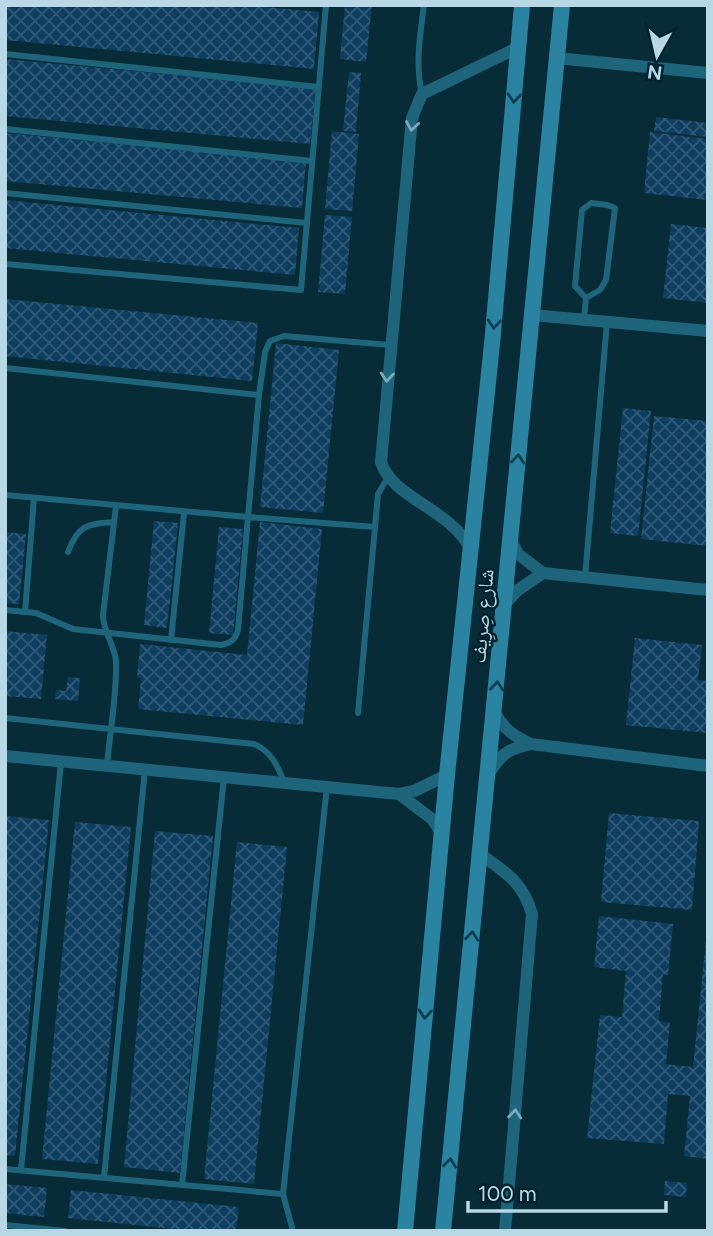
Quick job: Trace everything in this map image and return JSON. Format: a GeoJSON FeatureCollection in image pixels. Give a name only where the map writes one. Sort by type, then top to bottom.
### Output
{"type":"FeatureCollection","features":[{"type":"Feature","properties":{"kind":"main road","name":"شارع صِرِيف"},"geometry":{"type":"LineString","coordinates":[[405,1231],[447,775],[492,344],[522,5]]}},
{"type":"Feature","properties":{"kind":"main road","name":"شارع صِرِيف"},"geometry":{"type":"LineString","coordinates":[[443,1231],[562,5]]}},
{"type":"Feature","properties":{"kind":"street"},"geometry":{"type":"LineString","coordinates":[[470,548],[453,524],[388,477],[383,471],[380,454],[412,118],[422,94],[519,47]]}},
{"type":"Feature","properties":{"kind":"street"},"geometry":{"type":"LineString","coordinates":[[556,58],[708,73]]}},
{"type":"Feature","properties":{"kind":"street"},"geometry":{"type":"LineString","coordinates":[[532,315],[708,331]]}},
{"type":"Feature","properties":{"kind":"street"},"geometry":{"type":"LineString","coordinates":[[510,538],[518,554],[543,573],[708,590]]}},
{"type":"Feature","properties":{"kind":"street"},"geometry":{"type":"LineString","coordinates":[[504,605],[518,590],[543,573]]}},
{"type":"Feature","properties":{"kind":"street"},"geometry":{"type":"LineString","coordinates":[[494,711],[501,724],[513,736],[531,744],[708,766]]}},
{"type":"Feature","properties":{"kind":"street"},"geometry":{"type":"LineString","coordinates":[[488,775],[501,754],[531,744]]}},
{"type":"Feature","properties":{"kind":"street"},"geometry":{"type":"LineString","coordinates":[[5,756],[399,794],[414,791],[447,775]]}},
{"type":"Feature","properties":{"kind":"street"},"geometry":{"type":"LineString","coordinates":[[399,794],[432,819],[442,834]]}},
{"type":"Feature","properties":{"kind":"street"},"geometry":{"type":"LineString","coordinates":[[480,854],[514,879],[527,895],[532,914],[505,1231]]}},
{"type":"Feature","properties":{"kind":"lane"},"geometry":{"type":"LineString","coordinates":[[5,264],[301,290],[326,5]]}},
{"type":"Feature","properties":{"kind":"lane"},"geometry":{"type":"LineString","coordinates":[[422,94],[417,59],[424,5]]}},
{"type":"Feature","properties":{"kind":"lane"},"geometry":{"type":"LineString","coordinates":[[5,54],[319,87]]}},
{"type":"Feature","properties":{"kind":"lane"},"geometry":{"type":"LineString","coordinates":[[5,129],[312,161]]}},
{"type":"Feature","properties":{"kind":"lane"},"geometry":{"type":"LineString","coordinates":[[5,193],[307,223]]}},
{"type":"Feature","properties":{"kind":"lane"},"geometry":{"type":"LineString","coordinates":[[584,320],[586,298],[575,286],[582,210],[591,203],[607,205],[615,208],[606,280],[600,290],[586,298]]}},
{"type":"Feature","properties":{"kind":"lane"},"geometry":{"type":"LineString","coordinates":[[585,577],[607,321]]}},
{"type":"Feature","properties":{"kind":"lane"},"geometry":{"type":"LineString","coordinates":[[5,610],[42,615],[73,629],[221,645],[230,643],[235,638],[265,352],[270,341],[284,337],[390,345]]}},
{"type":"Feature","properties":{"kind":"lane"},"geometry":{"type":"LineString","coordinates":[[5,368],[260,395]]}},
{"type":"Feature","properties":{"kind":"lane"},"geometry":{"type":"LineString","coordinates":[[358,713],[378,494],[388,477]]}},
{"type":"Feature","properties":{"kind":"lane"},"geometry":{"type":"LineString","coordinates":[[5,495],[184,513],[375,527]]}},
{"type":"Feature","properties":{"kind":"lane"},"geometry":{"type":"LineString","coordinates":[[25,612],[34,498]]}},
{"type":"Feature","properties":{"kind":"lane"},"geometry":{"type":"LineString","coordinates":[[107,767],[116,663],[105,632],[103,615],[116,506]]}},
{"type":"Feature","properties":{"kind":"lane"},"geometry":{"type":"LineString","coordinates":[[171,640],[184,513]]}},
{"type":"Feature","properties":{"kind":"lane"},"geometry":{"type":"LineString","coordinates":[[68,552],[73,538],[82,528],[89,524],[114,522]]}},
{"type":"Feature","properties":{"kind":"lane"},"geometry":{"type":"LineString","coordinates":[[5,718],[254,744],[269,753],[284,782]]}},
{"type":"Feature","properties":{"kind":"lane"},"geometry":{"type":"LineString","coordinates":[[21,1170],[61,762]]}},
{"type":"Feature","properties":{"kind":"lane"},"geometry":{"type":"LineString","coordinates":[[104,1177],[145,770]]}},
{"type":"Feature","properties":{"kind":"lane"},"geometry":{"type":"LineString","coordinates":[[183,1185],[224,777]]}},
{"type":"Feature","properties":{"kind":"lane"},"geometry":{"type":"LineString","coordinates":[[293,1231],[283,1194],[327,786]]}},
{"type":"Feature","properties":{"kind":"lane"},"geometry":{"type":"LineString","coordinates":[[5,1169],[283,1194]]}},
{"type":"Feature","properties":{"kind":"lane"},"geometry":{"type":"LineString","coordinates":[[5,1225],[65,1231]]}},
{"type":"Feature","properties":{"kind":"building"},"geometry":{"type":"Polygon","coordinates":[[[5,5],[242,5],[319,12],[314,69],[5,40],[5,5]]]}},
{"type":"Feature","properties":{"kind":"building"},"geometry":{"type":"Polygon","coordinates":[[[345,5],[372,5],[366,62],[340,59],[345,5]]]}},
{"type":"Feature","properties":{"kind":"building"},"geometry":{"type":"Polygon","coordinates":[[[5,59],[316,88],[310,144],[5,116],[5,59]]]}},
{"type":"Feature","properties":{"kind":"building"},"geometry":{"type":"Polygon","coordinates":[[[349,72],[361,73],[356,132],[343,131],[349,72]]]}},
{"type":"Feature","properties":{"kind":"building"},"geometry":{"type":"Polygon","coordinates":[[[656,117],[708,123],[708,137],[654,131],[656,117]]]}},
{"type":"Feature","properties":{"kind":"building"},"geometry":{"type":"Polygon","coordinates":[[[332,131],[359,134],[352,211],[325,209],[332,131]]]}},
{"type":"Feature","properties":{"kind":"building"},"geometry":{"type":"Polygon","coordinates":[[[650,132],[708,139],[708,200],[644,193],[650,132]]]}},
{"type":"Feature","properties":{"kind":"building"},"geometry":{"type":"Polygon","coordinates":[[[5,133],[306,161],[302,208],[5,181],[5,133]]]}},
{"type":"Feature","properties":{"kind":"building"},"geometry":{"type":"Polygon","coordinates":[[[5,200],[299,228],[295,275],[5,248],[5,200]]]}},
{"type":"Feature","properties":{"kind":"building"},"geometry":{"type":"Polygon","coordinates":[[[325,215],[352,217],[345,294],[318,292],[325,215]]]}},
{"type":"Feature","properties":{"kind":"building"},"geometry":{"type":"Polygon","coordinates":[[[671,224],[708,228],[708,303],[663,298],[671,224]]]}},
{"type":"Feature","properties":{"kind":"building"},"geometry":{"type":"Polygon","coordinates":[[[5,299],[258,323],[252,381],[5,356],[5,299]]]}},
{"type":"Feature","properties":{"kind":"building"},"geometry":{"type":"Polygon","coordinates":[[[276,343],[339,350],[323,513],[260,507],[276,343]]]}},
{"type":"Feature","properties":{"kind":"building"},"geometry":{"type":"Polygon","coordinates":[[[623,408],[651,411],[638,536],[610,533],[623,408]]]}},
{"type":"Feature","properties":{"kind":"building"},"geometry":{"type":"Polygon","coordinates":[[[654,416],[708,421],[708,546],[641,539],[654,416]]]}},
{"type":"Feature","properties":{"kind":"building"},"geometry":{"type":"Polygon","coordinates":[[[154,521],[178,523],[167,628],[144,625],[154,521]]]}},
{"type":"Feature","properties":{"kind":"building"},"geometry":{"type":"Polygon","coordinates":[[[260,522],[322,529],[303,725],[138,709],[140,644],[247,655],[260,522]]]}},
{"type":"Feature","properties":{"kind":"building"},"geometry":{"type":"Polygon","coordinates":[[[219,527],[243,529],[233,635],[209,633],[219,527]]]}},
{"type":"Feature","properties":{"kind":"building"},"geometry":{"type":"Polygon","coordinates":[[[5,532],[26,534],[19,604],[5,603],[5,532]]]}},
{"type":"Feature","properties":{"kind":"building"},"geometry":{"type":"Polygon","coordinates":[[[5,631],[47,635],[41,699],[5,696],[5,631]]]}},
{"type":"Feature","properties":{"kind":"building"},"geometry":{"type":"Polygon","coordinates":[[[635,638],[702,645],[698,680],[708,681],[708,733],[626,725],[635,638]]]}},
{"type":"Feature","properties":{"kind":"building"},"geometry":{"type":"Polygon","coordinates":[[[68,677],[80,678],[78,701],[55,699],[56,690],[66,691],[68,677]]]}},
{"type":"Feature","properties":{"kind":"building"},"geometry":{"type":"Polygon","coordinates":[[[609,813],[699,821],[692,910],[601,902],[609,813]]]}},
{"type":"Feature","properties":{"kind":"building"},"geometry":{"type":"Polygon","coordinates":[[[5,816],[49,820],[15,1156],[5,1155],[5,816]]]}},
{"type":"Feature","properties":{"kind":"building"},"geometry":{"type":"Polygon","coordinates":[[[75,822],[131,827],[98,1164],[42,1159],[75,822]]]}},
{"type":"Feature","properties":{"kind":"building"},"geometry":{"type":"Polygon","coordinates":[[[155,831],[213,836],[180,1173],[124,1167],[155,831]]]}},
{"type":"Feature","properties":{"kind":"building"},"geometry":{"type":"Polygon","coordinates":[[[237,842],[287,847],[254,1184],[204,1179],[237,842]]]}},
{"type":"Feature","properties":{"kind":"building"},"geometry":{"type":"Polygon","coordinates":[[[599,916],[673,924],[668,975],[663,974],[659,1021],[670,1023],[666,1064],[693,1067],[708,940],[708,1159],[684,1156],[690,1096],[668,1094],[664,1144],[587,1138],[600,1015],[622,1017],[626,971],[594,967],[599,916]]]}},
{"type":"Feature","properties":{"kind":"building"},"geometry":{"type":"Polygon","coordinates":[[[665,1181],[687,1183],[686,1197],[664,1195],[665,1181]]]}},
{"type":"Feature","properties":{"kind":"building"},"geometry":{"type":"Polygon","coordinates":[[[5,1184],[47,1188],[44,1217],[5,1213],[5,1184]]]}},
{"type":"Feature","properties":{"kind":"building"},"geometry":{"type":"Polygon","coordinates":[[[71,1190],[239,1207],[236,1231],[193,1231],[68,1218],[71,1190]]]}}]}
